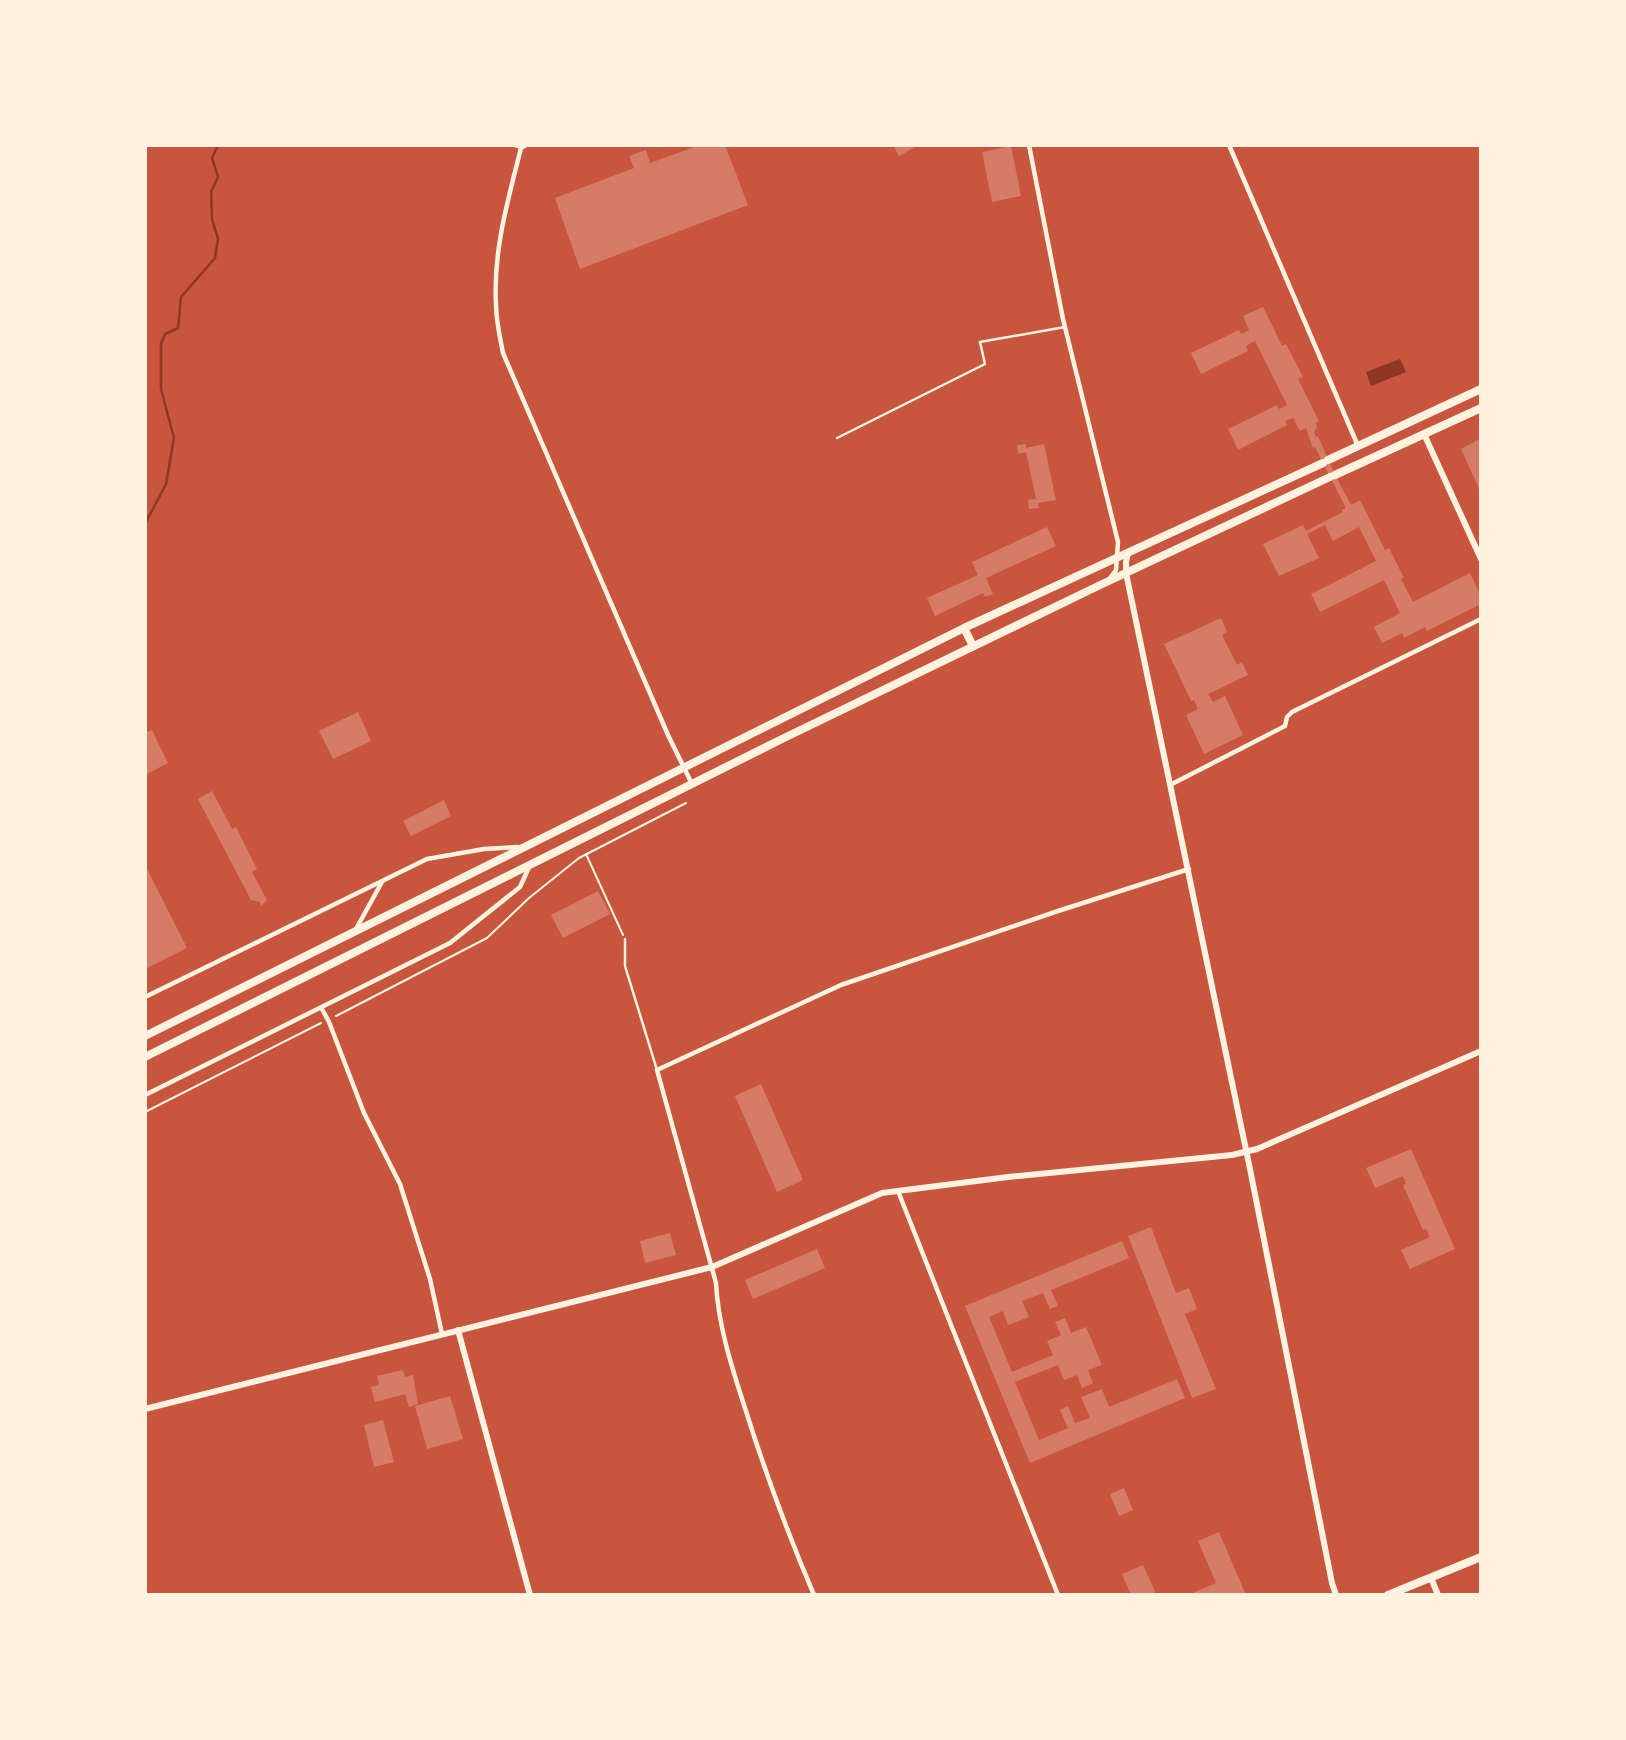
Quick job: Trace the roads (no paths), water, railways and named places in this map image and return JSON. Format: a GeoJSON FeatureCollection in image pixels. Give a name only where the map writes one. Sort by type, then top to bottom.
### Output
{"type":"FeatureCollection","features":[{"type":"Feature","properties":{"kind":"main road"},"geometry":{"type":"LineString","coordinates":[[145,1036],[964,628],[1481,389]]}},
{"type":"Feature","properties":{"kind":"main road"},"geometry":{"type":"LineString","coordinates":[[145,1057],[973,646],[1481,408]]}},
{"type":"Feature","properties":{"kind":"main road"},"geometry":{"type":"LineString","coordinates":[[1201,519],[1208,535]]}},
{"type":"Feature","properties":{"kind":"main road"},"geometry":{"type":"LineString","coordinates":[[964,628],[973,646]]}},
{"type":"Feature","properties":{"kind":"main road"},"geometry":{"type":"LineString","coordinates":[[775,721],[784,738]]}},
{"type":"Feature","properties":{"kind":"main road"},"geometry":{"type":"LineString","coordinates":[[564,827],[572,844]]}},
{"type":"Feature","properties":{"kind":"main road"},"geometry":{"type":"LineString","coordinates":[[1388,1595],[1481,1557]]}},
{"type":"Feature","properties":{"kind":"street"},"geometry":{"type":"LineString","coordinates":[[1029,145],[1065,327],[1118,542],[1115,570],[1107,582]]}},
{"type":"Feature","properties":{"kind":"street"},"geometry":{"type":"LineString","coordinates":[[1228,145],[1358,446]]}},
{"type":"Feature","properties":{"kind":"street"},"geometry":{"type":"LineString","coordinates":[[524,147],[500,231],[496,307],[503,353],[692,785]]}},
{"type":"Feature","properties":{"kind":"street"},"geometry":{"type":"LineString","coordinates":[[1424,434],[1481,559]]}},
{"type":"Feature","properties":{"kind":"street"},"geometry":{"type":"LineString","coordinates":[[1128,553],[1126,573],[1189,869],[1336,1595]]}},
{"type":"Feature","properties":{"kind":"street"},"geometry":{"type":"LineString","coordinates":[[1169,785],[1285,726],[1287,717],[1292,712],[1481,619]]}},
{"type":"Feature","properties":{"kind":"street"},"geometry":{"type":"LineString","coordinates":[[145,997],[428,859],[484,849],[526,847]]}},
{"type":"Feature","properties":{"kind":"street"},"geometry":{"type":"LineString","coordinates":[[145,1095],[450,943],[520,887],[530,865]]}},
{"type":"Feature","properties":{"kind":"street"},"geometry":{"type":"LineString","coordinates":[[814,1595],[782,1517],[731,1365],[712,1267],[657,1070],[841,985],[1189,869]]}},
{"type":"Feature","properties":{"kind":"street"},"geometry":{"type":"LineString","coordinates":[[355,930],[382,881]]}},
{"type":"Feature","properties":{"kind":"street"},"geometry":{"type":"LineString","coordinates":[[322,1009],[364,1113],[400,1184],[430,1279],[442,1334]]}},
{"type":"Feature","properties":{"kind":"street"},"geometry":{"type":"LineString","coordinates":[[145,1409],[712,1267],[882,1193],[1247,1152],[1481,1051]]}},
{"type":"Feature","properties":{"kind":"street"},"geometry":{"type":"LineString","coordinates":[[898,1191],[1058,1595]]}},
{"type":"Feature","properties":{"kind":"street"},"geometry":{"type":"LineString","coordinates":[[458,1330],[530,1595]]}},
{"type":"Feature","properties":{"kind":"street"},"geometry":{"type":"LineString","coordinates":[[1431,1578],[1438,1595]]}},
{"type":"Feature","properties":{"kind":"lane"},"geometry":{"type":"LineString","coordinates":[[512,145],[524,147]]}},
{"type":"Feature","properties":{"kind":"lane"},"geometry":{"type":"LineString","coordinates":[[837,438],[985,364],[980,342],[1065,327]]}},
{"type":"Feature","properties":{"kind":"lane"},"geometry":{"type":"LineString","coordinates":[[625,939],[625,966],[657,1070]]}},
{"type":"Feature","properties":{"kind":"waterway"},"geometry":{"type":"LineString","coordinates":[[145,524],[166,484],[174,438],[161,389],[161,344],[165,334],[178,328],[181,297],[215,258],[218,239],[212,219],[211,192],[218,177],[212,158],[218,145]]}}]}
